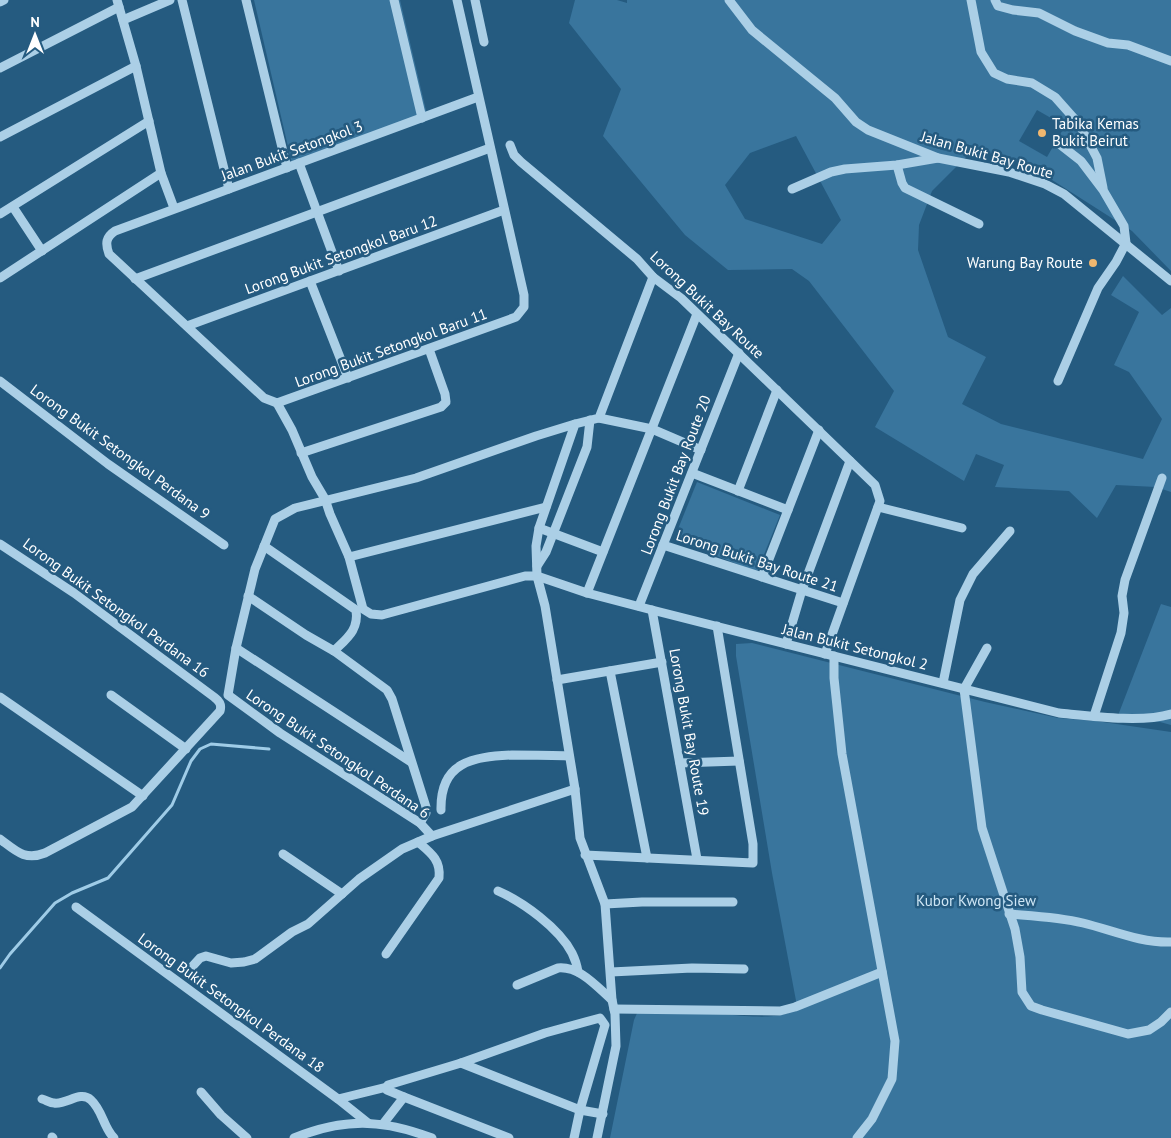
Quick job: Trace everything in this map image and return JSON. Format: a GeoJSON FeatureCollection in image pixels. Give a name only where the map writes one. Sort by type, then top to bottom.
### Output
{"type":"FeatureCollection","features":[{"type":"Feature","properties":{"kind":"street"},"geometry":{"type":"LineString","coordinates":[[0,2],[4,0]]}},
{"type":"Feature","properties":{"kind":"street"},"geometry":{"type":"LineString","coordinates":[[123,20],[170,0]]}},
{"type":"Feature","properties":{"kind":"street"},"geometry":{"type":"LineString","coordinates":[[182,0],[229,189]]}},
{"type":"Feature","properties":{"kind":"street"},"geometry":{"type":"LineString","coordinates":[[246,0],[287,168]]}},
{"type":"Feature","properties":{"kind":"street"},"geometry":{"type":"LineString","coordinates":[[394,0],[422,118]]}},
{"type":"Feature","properties":{"kind":"street"},"geometry":{"type":"LineString","coordinates":[[457,0],[504,210]]}},
{"type":"Feature","properties":{"kind":"street"},"geometry":{"type":"LineString","coordinates":[[475,0],[484,42]]}},
{"type":"Feature","properties":{"kind":"street","name":"Jalan Bukit Bay Route"},"geometry":{"type":"LineString","coordinates":[[729,0],[752,30],[835,98],[856,122],[883,137],[938,158],[1009,172],[1045,184],[1064,194],[1171,281]]}},
{"type":"Feature","properties":{"kind":"street"},"geometry":{"type":"LineString","coordinates":[[971,0],[981,52],[994,73],[1007,79],[1032,83],[1055,97],[1080,124],[1097,158],[1103,190]]}},
{"type":"Feature","properties":{"kind":"street"},"geometry":{"type":"LineString","coordinates":[[995,0],[998,6],[1038,13],[1075,31],[1108,43],[1128,46],[1171,61]]}},
{"type":"Feature","properties":{"kind":"street"},"geometry":{"type":"LineString","coordinates":[[0,68],[118,4],[136,66],[161,173],[174,208]]}},
{"type":"Feature","properties":{"kind":"street"},"geometry":{"type":"LineString","coordinates":[[0,137],[136,66]]}},
{"type":"Feature","properties":{"kind":"street","name":"Jalan Bukit Setongkol 3"},"geometry":{"type":"LineString","coordinates":[[135,279],[108,254],[106,240],[115,231],[478,97]]}},
{"type":"Feature","properties":{"kind":"street"},"geometry":{"type":"LineString","coordinates":[[0,214],[149,121]]}},
{"type":"Feature","properties":{"kind":"street"},"geometry":{"type":"LineString","coordinates":[[1058,143],[1081,161],[1103,190],[1124,226],[1126,243],[1116,262],[1098,288],[1058,381]]}},
{"type":"Feature","properties":{"kind":"street","name":"Lorong Bukit Bay Route"},"geometry":{"type":"LineString","coordinates":[[510,145],[514,155],[520,162],[637,259],[653,277],[681,298],[875,485],[880,501],[878,507]]}},
{"type":"Feature","properties":{"kind":"street"},"geometry":{"type":"LineString","coordinates":[[490,148],[135,279],[264,398],[277,403],[292,430],[312,477],[326,499],[330,514],[349,558],[363,609],[371,614],[382,615],[525,576],[537,571],[554,534],[587,447],[594,419],[653,277]]}},
{"type":"Feature","properties":{"kind":"street"},"geometry":{"type":"LineString","coordinates":[[792,189],[831,172],[845,169],[897,165],[938,158]]}},
{"type":"Feature","properties":{"kind":"street"},"geometry":{"type":"LineString","coordinates":[[299,163],[339,271]]}},
{"type":"Feature","properties":{"kind":"street"},"geometry":{"type":"LineString","coordinates":[[897,165],[905,188],[979,224]]}},
{"type":"Feature","properties":{"kind":"street"},"geometry":{"type":"LineString","coordinates":[[0,278],[161,173]]}},
{"type":"Feature","properties":{"kind":"street"},"geometry":{"type":"LineString","coordinates":[[13,207],[42,251]]}},
{"type":"Feature","properties":{"kind":"street","name":"Lorong Bukit Setongkol Baru 12"},"geometry":{"type":"LineString","coordinates":[[187,326],[504,210]]}},
{"type":"Feature","properties":{"kind":"street","name":"Lorong Bukit Setongkol Baru 11"},"geometry":{"type":"LineString","coordinates":[[277,403],[516,316],[524,307],[524,295],[504,210]]}},
{"type":"Feature","properties":{"kind":"street"},"geometry":{"type":"LineString","coordinates":[[310,281],[348,378]]}},
{"type":"Feature","properties":{"kind":"street"},"geometry":{"type":"LineString","coordinates":[[587,593],[697,314]]}},
{"type":"Feature","properties":{"kind":"street"},"geometry":{"type":"LineString","coordinates":[[301,453],[441,407],[446,402],[445,394],[428,349]]}},
{"type":"Feature","properties":{"kind":"street","name":"Lorong Bukit Bay Route 20"},"geometry":{"type":"LineString","coordinates":[[639,606],[738,353]]}},
{"type":"Feature","properties":{"kind":"street","name":"Lorong Bukit Setongkol Perdana 9"},"geometry":{"type":"LineString","coordinates":[[0,381],[108,464],[224,545]]}},
{"type":"Feature","properties":{"kind":"street"},"geometry":{"type":"LineString","coordinates":[[738,491],[777,390]]}},
{"type":"Feature","properties":{"kind":"street"},"geometry":{"type":"LineString","coordinates":[[411,762],[236,648],[255,570],[275,519],[295,508],[416,478],[526,439],[594,419],[652,429],[701,450]]}},
{"type":"Feature","properties":{"kind":"street"},"geometry":{"type":"LineString","coordinates":[[575,424],[539,528],[536,546],[537,571],[545,606],[575,789],[580,838],[604,904],[616,1046],[597,1138]]}},
{"type":"Feature","properties":{"kind":"street"},"geometry":{"type":"LineString","coordinates":[[762,577],[819,430]]}},
{"type":"Feature","properties":{"kind":"street"},"geometry":{"type":"LineString","coordinates":[[786,644],[802,590],[850,461]]}},
{"type":"Feature","properties":{"kind":"street"},"geometry":{"type":"LineString","coordinates":[[692,473],[788,510]]}},
{"type":"Feature","properties":{"kind":"street"},"geometry":{"type":"LineString","coordinates":[[1094,716],[1121,633],[1124,613],[1122,596],[1125,580],[1162,478]]}},
{"type":"Feature","properties":{"kind":"street"},"geometry":{"type":"LineString","coordinates":[[349,558],[546,507]]}},
{"type":"Feature","properties":{"kind":"street"},"geometry":{"type":"LineString","coordinates":[[857,1138],[872,1119],[892,1079],[895,1042],[842,754],[834,678],[829,655],[843,603],[878,507],[962,528]]}},
{"type":"Feature","properties":{"kind":"street"},"geometry":{"type":"LineString","coordinates":[[539,528],[603,552]]}},
{"type":"Feature","properties":{"kind":"street"},"geometry":{"type":"LineString","coordinates":[[943,683],[960,600],[973,574],[1010,531]]}},
{"type":"Feature","properties":{"kind":"street","name":"Lorong Bukit Setongkol Perdana 16"},"geometry":{"type":"LineString","coordinates":[[0,544],[74,593],[220,702],[222,707],[220,711],[186,749]]}},
{"type":"Feature","properties":{"kind":"street","name":"Lorong Bukit Bay Route 21"},"geometry":{"type":"LineString","coordinates":[[663,545],[843,603]]}},
{"type":"Feature","properties":{"kind":"street"},"geometry":{"type":"LineString","coordinates":[[264,546],[356,610],[358,620],[353,632],[334,651]]}},
{"type":"Feature","properties":{"kind":"street","name":"Jalan Bukit Setongkol 2"},"geometry":{"type":"LineString","coordinates":[[537,571],[587,593],[1059,713],[1158,718],[1171,714]]}},
{"type":"Feature","properties":{"kind":"street"},"geometry":{"type":"LineString","coordinates":[[248,596],[306,635],[334,651],[388,690],[426,807],[426,813],[420,823]]}},
{"type":"Feature","properties":{"kind":"street","name":"Lorong Bukit Bay Route 19"},"geometry":{"type":"LineString","coordinates":[[652,610],[697,859]]}},
{"type":"Feature","properties":{"kind":"street"},"geometry":{"type":"LineString","coordinates":[[585,855],[753,862],[753,844],[717,626]]}},
{"type":"Feature","properties":{"kind":"street","name":"Lorong Bukit Setongkol Perdana 6"},"geometry":{"type":"LineString","coordinates":[[236,648],[228,686],[228,695],[280,733],[420,823],[432,836]]}},
{"type":"Feature","properties":{"kind":"street"},"geometry":{"type":"LineString","coordinates":[[988,648],[964,689],[982,828],[1015,929],[1020,957],[1022,992],[1031,1006],[1128,1034],[1149,1030],[1169,1017]]}},
{"type":"Feature","properties":{"kind":"street"},"geometry":{"type":"LineString","coordinates":[[557,680],[662,662]]}},
{"type":"Feature","properties":{"kind":"street"},"geometry":{"type":"LineString","coordinates":[[610,671],[647,858]]}},
{"type":"Feature","properties":{"kind":"street"},"geometry":{"type":"LineString","coordinates":[[0,840],[23,855],[35,857],[45,853],[132,807],[186,749],[111,695]]}},
{"type":"Feature","properties":{"kind":"street"},"geometry":{"type":"LineString","coordinates":[[0,697],[143,796]]}},
{"type":"Feature","properties":{"kind":"street"},"geometry":{"type":"LineString","coordinates":[[441,810],[444,784],[452,772],[465,762],[488,756],[569,756]]}},
{"type":"Feature","properties":{"kind":"street"},"geometry":{"type":"LineString","coordinates":[[680,764],[740,761]]}},
{"type":"Feature","properties":{"kind":"street"},"geometry":{"type":"LineString","coordinates":[[185,968],[190,969],[200,958],[206,956],[231,963],[255,959],[292,932],[308,924],[359,879],[394,854],[432,836],[575,789]]}},
{"type":"Feature","properties":{"kind":"street"},"geometry":{"type":"LineString","coordinates":[[386,954],[440,878],[440,870],[435,856],[418,842]]}},
{"type":"Feature","properties":{"kind":"street"},"geometry":{"type":"LineString","coordinates":[[284,854],[342,894]]}},
{"type":"Feature","properties":{"kind":"street"},"geometry":{"type":"LineString","coordinates":[[498,891],[512,897],[535,912],[550,926],[572,952],[578,972]]}},
{"type":"Feature","properties":{"kind":"street"},"geometry":{"type":"LineString","coordinates":[[604,904],[733,902]]}},
{"type":"Feature","properties":{"kind":"street","name":"Lorong Bukit Setongkol Perdana 18"},"geometry":{"type":"LineString","coordinates":[[76,907],[368,1123]]}},
{"type":"Feature","properties":{"kind":"street"},"geometry":{"type":"LineString","coordinates":[[1009,914],[1068,920],[1151,941],[1171,942]]}},
{"type":"Feature","properties":{"kind":"street"},"geometry":{"type":"LineString","coordinates":[[517,985],[558,968],[563,968],[578,972],[613,1004],[780,1011],[795,1007],[882,972]]}},
{"type":"Feature","properties":{"kind":"street"},"geometry":{"type":"LineString","coordinates":[[611,972],[692,968],[744,970]]}},
{"type":"Feature","properties":{"kind":"street"},"geometry":{"type":"LineString","coordinates":[[338,1099],[387,1086],[461,1063],[545,1033],[600,1018],[605,1025],[580,1110],[574,1138]]}},
{"type":"Feature","properties":{"kind":"street"},"geometry":{"type":"LineString","coordinates":[[461,1063],[580,1110],[603,1114]]}},
{"type":"Feature","properties":{"kind":"street"},"geometry":{"type":"LineString","coordinates":[[387,1086],[388,1090],[404,1097],[509,1138]]}},
{"type":"Feature","properties":{"kind":"street"},"geometry":{"type":"LineString","coordinates":[[201,1092],[247,1138]]}},
{"type":"Feature","properties":{"kind":"street"},"geometry":{"type":"LineString","coordinates":[[42,1099],[54,1103],[84,1096],[91,1100],[100,1111],[108,1132],[114,1138]]}},
{"type":"Feature","properties":{"kind":"street"},"geometry":{"type":"LineString","coordinates":[[383,1124],[404,1097]]}},
{"type":"Feature","properties":{"kind":"street"},"geometry":{"type":"LineString","coordinates":[[294,1138],[329,1126],[368,1123],[394,1126],[432,1138]]}},
{"type":"Feature","properties":{"kind":"green space"},"geometry":{"type":"Polygon","coordinates":[[[254,0],[400,0],[428,119],[293,168],[254,0]]]}},
{"type":"Feature","properties":{"kind":"green space"},"geometry":{"type":"Polygon","coordinates":[[[575,0],[617,0],[627,3],[627,0],[1171,0],[1171,271],[1132,231],[1049,178],[1029,166],[1004,156],[973,150],[932,191],[919,225],[918,250],[948,337],[986,357],[962,404],[1001,424],[1143,459],[1162,419],[1129,372],[1114,365],[1139,312],[1111,295],[1123,276],[1162,315],[1171,308],[1171,492],[1156,487],[1116,485],[1097,518],[1069,491],[995,487],[1004,465],[976,454],[964,481],[875,427],[894,391],[809,281],[792,269],[728,270],[685,235],[603,136],[621,89],[569,23],[575,0]],[[1037,110],[1019,141],[1047,157],[1065,126],[1037,110]],[[796,136],[750,153],[725,185],[745,219],[822,244],[841,220],[796,136]]]}},
{"type":"Feature","properties":{"kind":"green space"},"geometry":{"type":"Polygon","coordinates":[[[697,482],[780,515],[757,572],[674,539],[697,482]]]}},
{"type":"Feature","properties":{"kind":"green space"},"geometry":{"type":"Polygon","coordinates":[[[1161,604],[1171,607],[1171,725],[1160,722],[1117,718],[1161,604]]]}},
{"type":"Feature","properties":{"kind":"green space","name":"Kubor Kwong Siew"},"geometry":{"type":"Polygon","coordinates":[[[752,643],[985,702],[1058,718],[1096,721],[1171,732],[1171,1138],[610,1138],[634,1020],[638,1011],[688,1011],[768,1017],[791,1012],[797,1006],[772,873],[736,656],[736,644],[752,643]]]}},
{"type":"Feature","properties":{"kind":"waterway"},"geometry":{"type":"LineString","coordinates":[[0,968],[55,903],[72,893],[108,878],[172,805],[191,761],[200,749],[211,744],[269,749]]}},
{"type":"Feature","properties":{"kind":"place","name":"Tabika Kemas Bukit Beirut"},"geometry":{"type":"Point","coordinates":[1042,133]}},
{"type":"Feature","properties":{"kind":"place","name":"Warung Bay Route"},"geometry":{"type":"Point","coordinates":[1093,263]}}]}
